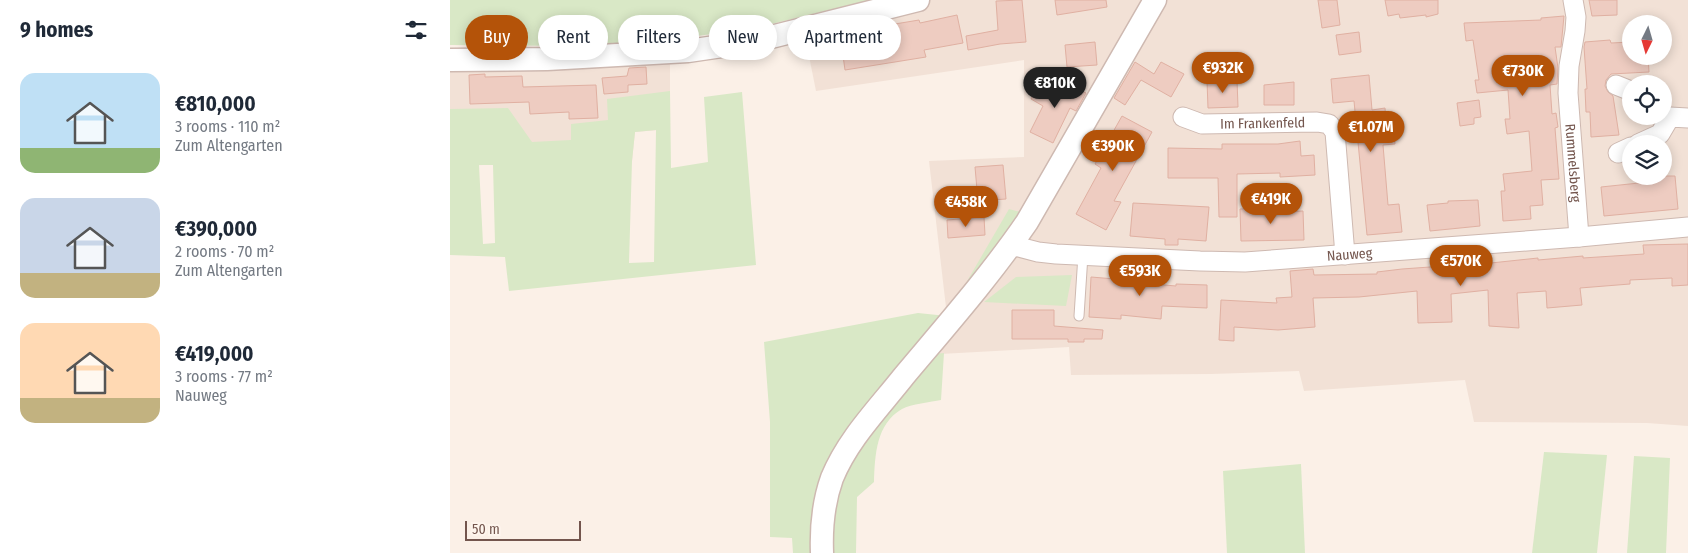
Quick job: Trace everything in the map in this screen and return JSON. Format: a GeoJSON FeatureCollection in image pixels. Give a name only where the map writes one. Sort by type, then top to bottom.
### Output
{"type":"FeatureCollection","features":[{"type":"Feature","properties":{"kind":"street"},"geometry":{"type":"LineString","coordinates":[[450,60],[547,59],[688,51],[771,37],[918,0]]}},
{"type":"Feature","properties":{"kind":"street"},"geometry":{"type":"LineString","coordinates":[[822,553],[821,529],[824,502],[833,477],[855,435],[1011,245],[1032,214],[1156,0]]}},
{"type":"Feature","properties":{"kind":"street","name":"Rummelsberg"},"geometry":{"type":"LineString","coordinates":[[1573,0],[1576,17],[1569,66],[1568,92],[1579,237]]}},
{"type":"Feature","properties":{"kind":"street"},"geometry":{"type":"LineString","coordinates":[[1658,135],[1674,116]]}},
{"type":"Feature","properties":{"kind":"street","name":"Im Frankenfeld"},"geometry":{"type":"LineString","coordinates":[[1183,117],[1202,124],[1317,122],[1329,124],[1335,132],[1345,255]]}},
{"type":"Feature","properties":{"kind":"street","name":"Nauweg"},"geometry":{"type":"LineString","coordinates":[[1011,245],[1038,252],[1230,262],[1345,255],[1688,227]]}},
{"type":"Feature","properties":{"kind":"lane"},"geometry":{"type":"LineString","coordinates":[[1079,316],[1083,255]]}},
{"type":"Feature","properties":{"kind":"shaded area"},"geometry":{"type":"Polygon","coordinates":[[[885,0],[1688,0],[1688,426],[1647,423],[1474,422],[1465,380],[1304,391],[1299,371],[1071,375],[1069,347],[922,355],[947,316],[929,161],[1024,157],[1024,60],[816,91],[810,60],[901,60],[901,15],[852,15],[885,0]]]}},
{"type":"Feature","properties":{"kind":"shaded area"},"geometry":{"type":"Polygon","coordinates":[[[670,60],[670,129],[635,132],[632,161],[450,166],[450,66],[670,60]]]}},
{"type":"Feature","properties":{"kind":"green space"},"geometry":{"type":"Polygon","coordinates":[[[450,0],[871,0],[809,15],[787,15],[787,20],[777,23],[777,15],[709,15],[709,34],[699,36],[699,15],[618,15],[618,44],[608,44],[608,15],[538,15],[538,46],[528,46],[528,15],[465,15],[465,45],[450,45],[450,0]]]}},
{"type":"Feature","properties":{"kind":"green space"},"geometry":{"type":"Polygon","coordinates":[[[670,91],[671,168],[708,162],[704,97],[742,92],[756,265],[509,291],[505,257],[450,255],[450,109],[508,108],[532,142],[571,140],[571,124],[608,120],[607,99],[670,91]],[[656,130],[635,132],[632,161],[629,263],[654,262],[656,130]],[[479,165],[483,244],[495,243],[493,165],[479,165]]]}},
{"type":"Feature","properties":{"kind":"green space"},"geometry":{"type":"Polygon","coordinates":[[[1009,209],[1024,213],[959,295],[1009,209]]]}},
{"type":"Feature","properties":{"kind":"green space"},"geometry":{"type":"Polygon","coordinates":[[[1072,275],[1066,306],[984,302],[1016,277],[1072,275]]]}},
{"type":"Feature","properties":{"kind":"green space"},"geometry":{"type":"Polygon","coordinates":[[[918,313],[947,316],[923,355],[944,353],[941,400],[916,404],[902,409],[893,415],[882,432],[876,451],[874,482],[857,497],[856,553],[793,553],[792,538],[770,537],[770,422],[764,342],[918,313]]]}},
{"type":"Feature","properties":{"kind":"green space"},"geometry":{"type":"Polygon","coordinates":[[[1544,452],[1607,455],[1597,553],[1532,553],[1544,452]]]}},
{"type":"Feature","properties":{"kind":"green space"},"geometry":{"type":"Polygon","coordinates":[[[1634,456],[1670,458],[1666,553],[1627,553],[1634,456]]]}},
{"type":"Feature","properties":{"kind":"green space"},"geometry":{"type":"Polygon","coordinates":[[[1301,464],[1305,553],[1227,553],[1223,471],[1301,464]]]}},
{"type":"Feature","properties":{"kind":"building"},"geometry":{"type":"Polygon","coordinates":[[[1022,0],[1026,42],[1000,44],[968,50],[966,36],[998,30],[996,1],[1022,0]]]}},
{"type":"Feature","properties":{"kind":"building"},"geometry":{"type":"Polygon","coordinates":[[[1055,0],[1106,0],[1107,7],[1057,15],[1055,0]]]}},
{"type":"Feature","properties":{"kind":"building"},"geometry":{"type":"Polygon","coordinates":[[[1318,0],[1337,0],[1340,25],[1322,28],[1318,0]]]}},
{"type":"Feature","properties":{"kind":"building"},"geometry":{"type":"Polygon","coordinates":[[[1385,0],[1438,0],[1438,14],[1426,17],[1426,15],[1400,18],[1399,14],[1388,16],[1385,0]]]}},
{"type":"Feature","properties":{"kind":"building"},"geometry":{"type":"Polygon","coordinates":[[[1589,0],[1617,0],[1617,15],[1592,16],[1589,0]]]}},
{"type":"Feature","properties":{"kind":"building"},"geometry":{"type":"Polygon","coordinates":[[[957,15],[963,43],[924,50],[926,57],[845,70],[844,60],[901,60],[901,23],[919,20],[920,23],[957,15]]]}},
{"type":"Feature","properties":{"kind":"building"},"geometry":{"type":"Polygon","coordinates":[[[1564,16],[1561,47],[1555,47],[1558,68],[1557,84],[1550,85],[1552,114],[1556,113],[1558,127],[1555,128],[1559,179],[1541,180],[1543,205],[1530,206],[1531,219],[1503,221],[1501,191],[1505,191],[1503,174],[1532,171],[1529,131],[1507,134],[1505,119],[1510,119],[1508,90],[1477,93],[1475,80],[1479,80],[1473,40],[1466,41],[1464,23],[1541,20],[1541,18],[1564,16]]]}},
{"type":"Feature","properties":{"kind":"building"},"geometry":{"type":"Polygon","coordinates":[[[1359,32],[1361,52],[1339,55],[1336,35],[1359,32]]]}},
{"type":"Feature","properties":{"kind":"building"},"geometry":{"type":"Polygon","coordinates":[[[1610,40],[1611,43],[1622,42],[1622,65],[1649,65],[1649,72],[1611,74],[1606,80],[1605,86],[1613,96],[1619,135],[1591,137],[1590,112],[1586,112],[1585,42],[1610,40]]]}},
{"type":"Feature","properties":{"kind":"building"},"geometry":{"type":"Polygon","coordinates":[[[1095,42],[1097,65],[1067,67],[1065,45],[1095,42]]]}},
{"type":"Feature","properties":{"kind":"building"},"geometry":{"type":"Polygon","coordinates":[[[1135,62],[1154,74],[1161,62],[1184,74],[1171,97],[1141,80],[1125,105],[1114,98],[1135,62]]]}},
{"type":"Feature","properties":{"kind":"building"},"geometry":{"type":"Polygon","coordinates":[[[646,67],[647,84],[628,85],[628,92],[604,94],[602,78],[627,76],[629,68],[646,67]]]}},
{"type":"Feature","properties":{"kind":"building"},"geometry":{"type":"Polygon","coordinates":[[[485,74],[485,77],[522,76],[523,87],[596,85],[598,118],[569,119],[569,112],[530,114],[529,102],[470,104],[469,75],[485,74]]]}},
{"type":"Feature","properties":{"kind":"building"},"geometry":{"type":"Polygon","coordinates":[[[1369,75],[1372,110],[1385,108],[1386,124],[1393,124],[1395,144],[1383,145],[1388,205],[1399,204],[1402,232],[1367,235],[1354,101],[1333,103],[1331,79],[1369,75]]]}},
{"type":"Feature","properties":{"kind":"building"},"geometry":{"type":"Polygon","coordinates":[[[1237,80],[1238,107],[1208,108],[1207,81],[1237,80]]]}},
{"type":"Feature","properties":{"kind":"building"},"geometry":{"type":"Polygon","coordinates":[[[1064,81],[1086,93],[1076,111],[1070,108],[1053,143],[1030,132],[1043,106],[1031,99],[1038,85],[1057,95],[1064,81]]]}},
{"type":"Feature","properties":{"kind":"building"},"geometry":{"type":"Polygon","coordinates":[[[1294,82],[1294,105],[1264,105],[1264,85],[1294,82]]]}},
{"type":"Feature","properties":{"kind":"building"},"geometry":{"type":"Polygon","coordinates":[[[1479,100],[1481,117],[1474,118],[1474,124],[1460,126],[1457,103],[1479,100]]]}},
{"type":"Feature","properties":{"kind":"building"},"geometry":{"type":"Polygon","coordinates":[[[1122,116],[1152,132],[1114,201],[1121,202],[1106,230],[1076,214],[1101,168],[1095,164],[1122,116]]]}},
{"type":"Feature","properties":{"kind":"building"},"geometry":{"type":"Polygon","coordinates":[[[1300,141],[1301,156],[1314,155],[1315,175],[1280,177],[1280,173],[1237,174],[1237,217],[1219,217],[1218,178],[1168,178],[1168,148],[1222,149],[1222,144],[1278,144],[1300,141]]]}},
{"type":"Feature","properties":{"kind":"building"},"geometry":{"type":"Polygon","coordinates":[[[1003,165],[1006,199],[978,201],[975,167],[1003,165]]]}},
{"type":"Feature","properties":{"kind":"building"},"geometry":{"type":"Polygon","coordinates":[[[1672,176],[1675,176],[1678,209],[1604,216],[1601,187],[1622,185],[1672,185],[1672,176]]]}},
{"type":"Feature","properties":{"kind":"building"},"geometry":{"type":"Polygon","coordinates":[[[1478,200],[1480,226],[1430,231],[1427,205],[1448,203],[1448,201],[1478,200]]]}},
{"type":"Feature","properties":{"kind":"building"},"geometry":{"type":"Polygon","coordinates":[[[1133,203],[1209,207],[1206,241],[1178,239],[1178,245],[1165,245],[1165,239],[1130,236],[1133,203]]]}},
{"type":"Feature","properties":{"kind":"building"},"geometry":{"type":"Polygon","coordinates":[[[1279,208],[1279,212],[1303,211],[1304,240],[1241,241],[1240,209],[1279,208]]]}},
{"type":"Feature","properties":{"kind":"building"},"geometry":{"type":"Polygon","coordinates":[[[984,217],[985,235],[948,238],[947,220],[984,217]]]}},
{"type":"Feature","properties":{"kind":"building"},"geometry":{"type":"Polygon","coordinates":[[[1688,244],[1688,285],[1672,286],[1672,278],[1630,280],[1630,284],[1580,288],[1582,305],[1547,308],[1546,291],[1517,293],[1519,328],[1489,326],[1488,290],[1451,294],[1452,322],[1418,323],[1417,291],[1359,297],[1313,298],[1315,327],[1278,330],[1234,327],[1234,341],[1219,340],[1221,300],[1277,303],[1276,298],[1292,297],[1290,271],[1313,269],[1314,275],[1377,274],[1377,272],[1402,269],[1444,266],[1444,268],[1538,258],[1538,260],[1644,254],[1643,245],[1688,244]]]}},
{"type":"Feature","properties":{"kind":"building"},"geometry":{"type":"Polygon","coordinates":[[[1115,268],[1130,269],[1129,282],[1176,286],[1176,284],[1207,285],[1207,308],[1162,306],[1161,319],[1121,315],[1121,319],[1089,317],[1091,277],[1115,279],[1115,268]]]}},
{"type":"Feature","properties":{"kind":"building"},"geometry":{"type":"Polygon","coordinates":[[[1012,310],[1054,310],[1054,326],[1103,330],[1102,339],[1084,339],[1084,342],[1068,342],[1068,339],[1012,339],[1012,310]]]}}]}
